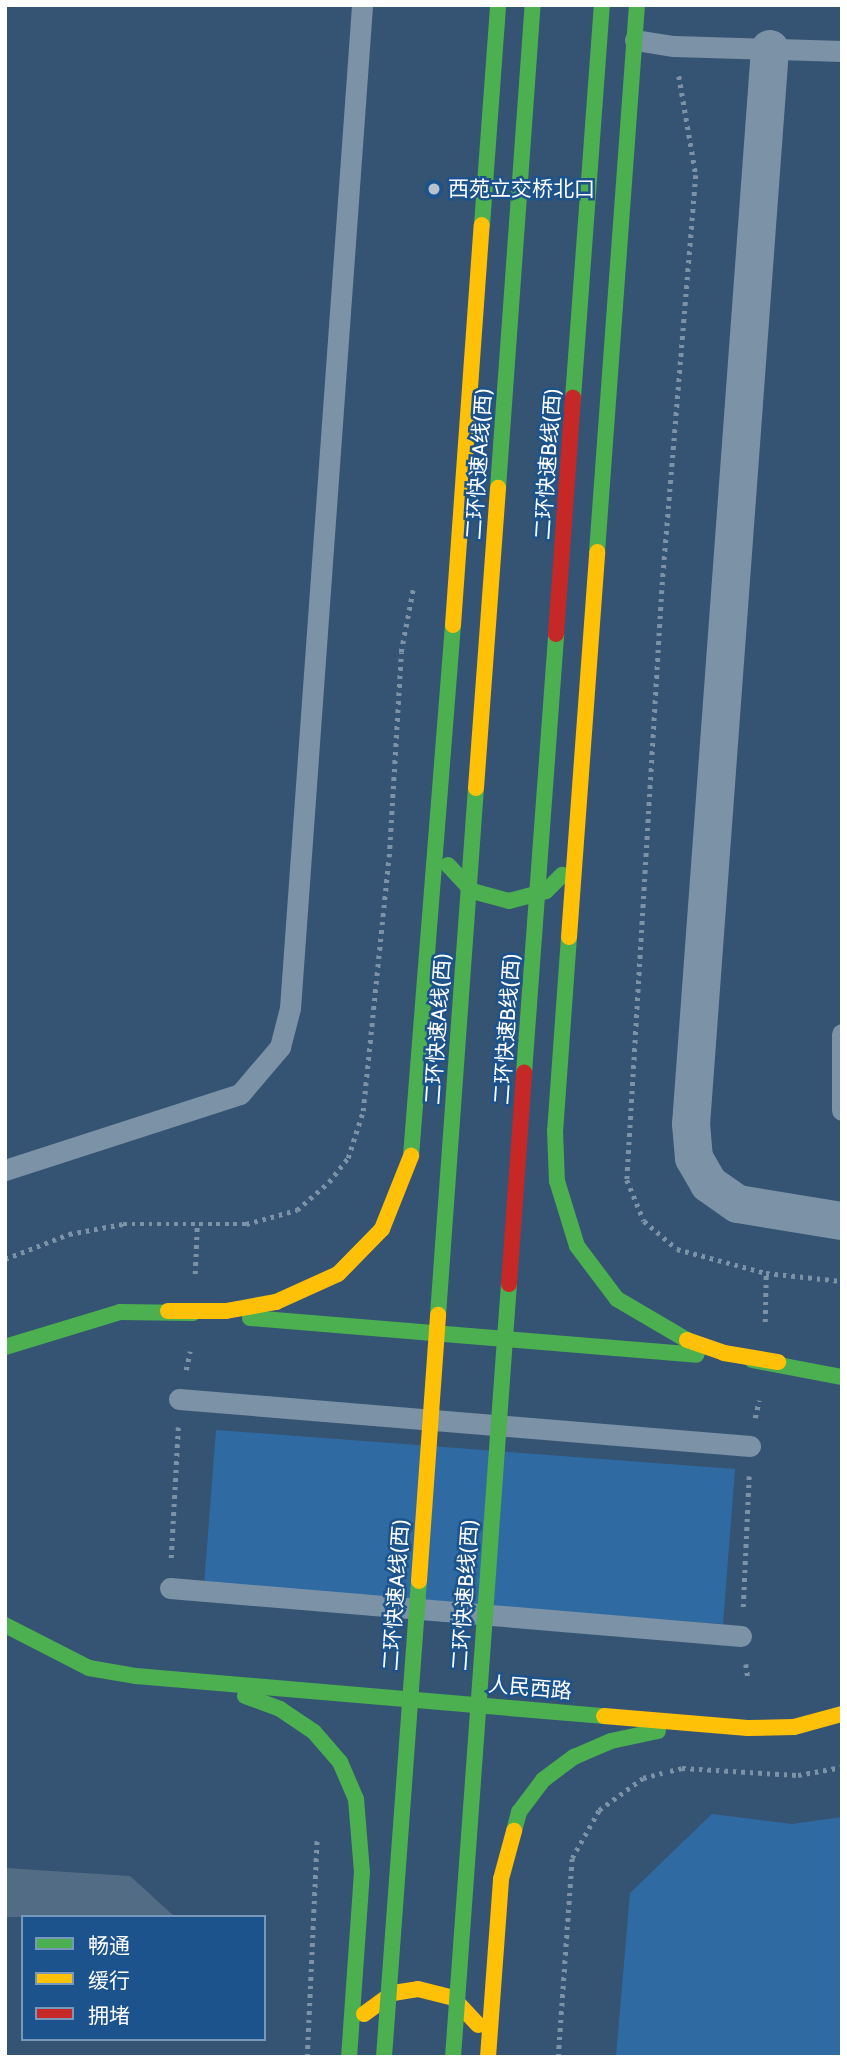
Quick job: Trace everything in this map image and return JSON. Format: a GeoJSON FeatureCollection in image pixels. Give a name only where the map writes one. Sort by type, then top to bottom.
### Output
{"type":"FeatureCollection","features":[{"type":"Feature","properties":{"kind":"main road"},"geometry":{"type":"LineString","coordinates":[[5,1347],[79,1321],[120,1311],[226,1311],[299,1295],[354,1261],[393,1211],[414,1144],[498,5]]}},
{"type":"Feature","properties":{"kind":"main road","name":"二环快速A线(西)"},"geometry":{"type":"LineString","coordinates":[[384,2057],[533,5]]}},
{"type":"Feature","properties":{"kind":"main road","name":"二环快速B线(西)"},"geometry":{"type":"LineString","coordinates":[[453,2057],[602,5]]}},
{"type":"Feature","properties":{"kind":"main road"},"geometry":{"type":"LineString","coordinates":[[637,5],[554,1156],[568,1226],[588,1266],[635,1313],[699,1345],[842,1377]]}},
{"type":"Feature","properties":{"kind":"main road"},"geometry":{"type":"LineString","coordinates":[[438,830],[446,861],[462,883],[484,896],[509,901],[534,896],[556,882],[576,841]]}},
{"type":"Feature","properties":{"kind":"main road"},"geometry":{"type":"LineString","coordinates":[[167,1311],[778,1362]]}},
{"type":"Feature","properties":{"kind":"main road"},"geometry":{"type":"LineString","coordinates":[[15,1363],[44,1339],[79,1321]]}},
{"type":"Feature","properties":{"kind":"main road","name":"人民西路"},"geometry":{"type":"LineString","coordinates":[[5,1615],[49,1651]]}},
{"type":"Feature","properties":{"kind":"main road","name":"人民西路"},"geometry":{"type":"LineString","coordinates":[[5,1625],[49,1651],[89,1668],[136,1676],[748,1728],[794,1727],[840,1715]]}},
{"type":"Feature","properties":{"kind":"main road"},"geometry":{"type":"LineString","coordinates":[[136,1676],[215,1688],[270,1705],[314,1732],[340,1762],[356,1800],[363,1845],[350,2050]]}},
{"type":"Feature","properties":{"kind":"main road"},"geometry":{"type":"LineString","coordinates":[[488,2057],[504,1854],[519,1812],[530,1796],[557,1768],[611,1741],[676,1729],[748,1728]]}},
{"type":"Feature","properties":{"kind":"main road"},"geometry":{"type":"LineString","coordinates":[[350,2050],[362,2016],[382,1999],[405,1990],[430,1990],[453,1998],[473,2015],[488,2057]]}},
{"type":"Feature","properties":{"kind":"street"},"geometry":{"type":"LineString","coordinates":[[770,50],[691,1124],[694,1158],[709,1184],[738,1204],[842,1221]]}},
{"type":"Feature","properties":{"kind":"lane"},"geometry":{"type":"LineString","coordinates":[[5,1170],[240,1094],[280,1047],[290,1008],[362,5]]}},
{"type":"Feature","properties":{"kind":"lane"},"geometry":{"type":"LineString","coordinates":[[635,40],[674,46],[842,51]]}},
{"type":"Feature","properties":{"kind":"lane"},"geometry":{"type":"LineString","coordinates":[[842,1034],[842,1110]]}},
{"type":"Feature","properties":{"kind":"lane"},"geometry":{"type":"LineString","coordinates":[[179,1399],[750,1446]]}},
{"type":"Feature","properties":{"kind":"lane"},"geometry":{"type":"LineString","coordinates":[[170,1588],[741,1636]]}},
{"type":"Feature","properties":{"kind":"path"},"geometry":{"type":"LineString","coordinates":[[674,46],[696,175],[662,590],[627,1180],[644,1221],[677,1249],[766,1273],[842,1281]]}},
{"type":"Feature","properties":{"kind":"path"},"geometry":{"type":"LineString","coordinates":[[5,1259],[69,1234],[123,1224],[246,1224],[297,1210],[329,1182],[348,1158],[363,1111],[389,857],[401,652],[415,584]]}},
{"type":"Feature","properties":{"kind":"path"},"geometry":{"type":"LineString","coordinates":[[194,1286],[197,1226]]}},
{"type":"Feature","properties":{"kind":"path"},"geometry":{"type":"LineString","coordinates":[[764,1326],[766,1273]]}},
{"type":"Feature","properties":{"kind":"path"},"geometry":{"type":"LineString","coordinates":[[170,1588],[179,1399]]}},
{"type":"Feature","properties":{"kind":"path"},"geometry":{"type":"LineString","coordinates":[[741,1636],[750,1446]]}},
{"type":"Feature","properties":{"kind":"path"},"geometry":{"type":"LineString","coordinates":[[558,2057],[572,1858],[599,1810],[643,1778],[682,1768],[798,1775],[842,1767]]}},
{"type":"Feature","properties":{"kind":"path"},"geometry":{"type":"LineString","coordinates":[[306,2057],[317,1838]]}},
{"type":"Feature","properties":{"kind":"shaded area"},"geometry":{"type":"Polygon","coordinates":[[[216,1430],[735,1469],[723,1624],[204,1586],[216,1430]]]}},
{"type":"Feature","properties":{"kind":"shaded area"},"geometry":{"type":"Polygon","coordinates":[[[712,1814],[792,1824],[842,1817],[842,2057],[616,2057],[630,1893],[712,1814]]]}},
{"type":"Feature","properties":{"kind":"building"},"geometry":{"type":"Polygon","coordinates":[[[5,1868],[130,1876],[173,1915],[21,1915],[5,1917],[5,1868]]]}},
{"type":"Feature","properties":{"kind":"traffic: fast"},"geometry":{"type":"LineString","coordinates":[[482,225],[498,5]]}},
{"type":"Feature","properties":{"kind":"traffic: fast"},"geometry":{"type":"LineString","coordinates":[[498,488],[533,5]]}},
{"type":"Feature","properties":{"kind":"traffic: fast"},"geometry":{"type":"LineString","coordinates":[[573,398],[602,5]]}},
{"type":"Feature","properties":{"kind":"traffic: fast"},"geometry":{"type":"LineString","coordinates":[[597,552],[637,5]]}},
{"type":"Feature","properties":{"kind":"traffic: fast"},"geometry":{"type":"LineString","coordinates":[[411,1156],[453,625]]}},
{"type":"Feature","properties":{"kind":"traffic: fast"},"geometry":{"type":"LineString","coordinates":[[524,1073],[556,634]]}},
{"type":"Feature","properties":{"kind":"traffic: fast"},"geometry":{"type":"LineString","coordinates":[[438,1315],[476,788]]}},
{"type":"Feature","properties":{"kind":"traffic: fast"},"geometry":{"type":"LineString","coordinates":[[448,865],[472,891],[509,901],[546,891],[562,875]]}},
{"type":"Feature","properties":{"kind":"traffic: fast"},"geometry":{"type":"LineString","coordinates":[[569,937],[555,1130],[557,1181],[577,1246],[617,1299],[687,1340]]}},
{"type":"Feature","properties":{"kind":"traffic: fast"},"geometry":{"type":"LineString","coordinates":[[453,2057],[509,1284]]}},
{"type":"Feature","properties":{"kind":"traffic: fast"},"geometry":{"type":"LineString","coordinates":[[5,1347],[120,1312],[193,1313]]}},
{"type":"Feature","properties":{"kind":"traffic: fast"},"geometry":{"type":"LineString","coordinates":[[250,1318],[696,1355]]}},
{"type":"Feature","properties":{"kind":"traffic: fast"},"geometry":{"type":"LineString","coordinates":[[752,1360],[842,1377]]}},
{"type":"Feature","properties":{"kind":"traffic: fast"},"geometry":{"type":"LineString","coordinates":[[384,2057],[419,1581]]}},
{"type":"Feature","properties":{"kind":"traffic: fast"},"geometry":{"type":"LineString","coordinates":[[5,1625],[89,1668],[136,1676],[604,1716]]}},
{"type":"Feature","properties":{"kind":"traffic: fast"},"geometry":{"type":"LineString","coordinates":[[245,1696],[280,1709],[314,1732],[340,1762],[356,1799],[362,1872],[349,2057]]}},
{"type":"Feature","properties":{"kind":"traffic: fast"},"geometry":{"type":"LineString","coordinates":[[514,1831],[519,1812],[543,1780],[574,1757],[611,1741],[658,1731]]}},
{"type":"Feature","properties":{"kind":"traffic: slow"},"geometry":{"type":"LineString","coordinates":[[453,625],[482,225]]}},
{"type":"Feature","properties":{"kind":"traffic: slow"},"geometry":{"type":"LineString","coordinates":[[476,788],[498,488]]}},
{"type":"Feature","properties":{"kind":"traffic: slow"},"geometry":{"type":"LineString","coordinates":[[569,937],[597,552]]}},
{"type":"Feature","properties":{"kind":"traffic: slow"},"geometry":{"type":"LineString","coordinates":[[168,1311],[226,1311],[276,1302],[338,1274],[382,1229],[411,1156]]}},
{"type":"Feature","properties":{"kind":"traffic: slow"},"geometry":{"type":"LineString","coordinates":[[419,1581],[438,1315]]}},
{"type":"Feature","properties":{"kind":"traffic: slow"},"geometry":{"type":"LineString","coordinates":[[687,1340],[724,1353],[778,1362]]}},
{"type":"Feature","properties":{"kind":"traffic: slow"},"geometry":{"type":"LineString","coordinates":[[604,1716],[748,1728],[794,1727],[842,1714]]}},
{"type":"Feature","properties":{"kind":"traffic: slow"},"geometry":{"type":"LineString","coordinates":[[488,2057],[501,1879],[514,1831]]}},
{"type":"Feature","properties":{"kind":"traffic: slow"},"geometry":{"type":"LineString","coordinates":[[364,2014],[393,1993],[418,1989],[453,1998],[478,2025]]}},
{"type":"Feature","properties":{"kind":"traffic: jam"},"geometry":{"type":"LineString","coordinates":[[556,634],[573,398]]}},
{"type":"Feature","properties":{"kind":"traffic: jam"},"geometry":{"type":"LineString","coordinates":[[509,1284],[524,1073]]}},
{"type":"Feature","properties":{"kind":"place","name":"西苑立交桥北口"},"geometry":{"type":"Point","coordinates":[434,189]}}]}
